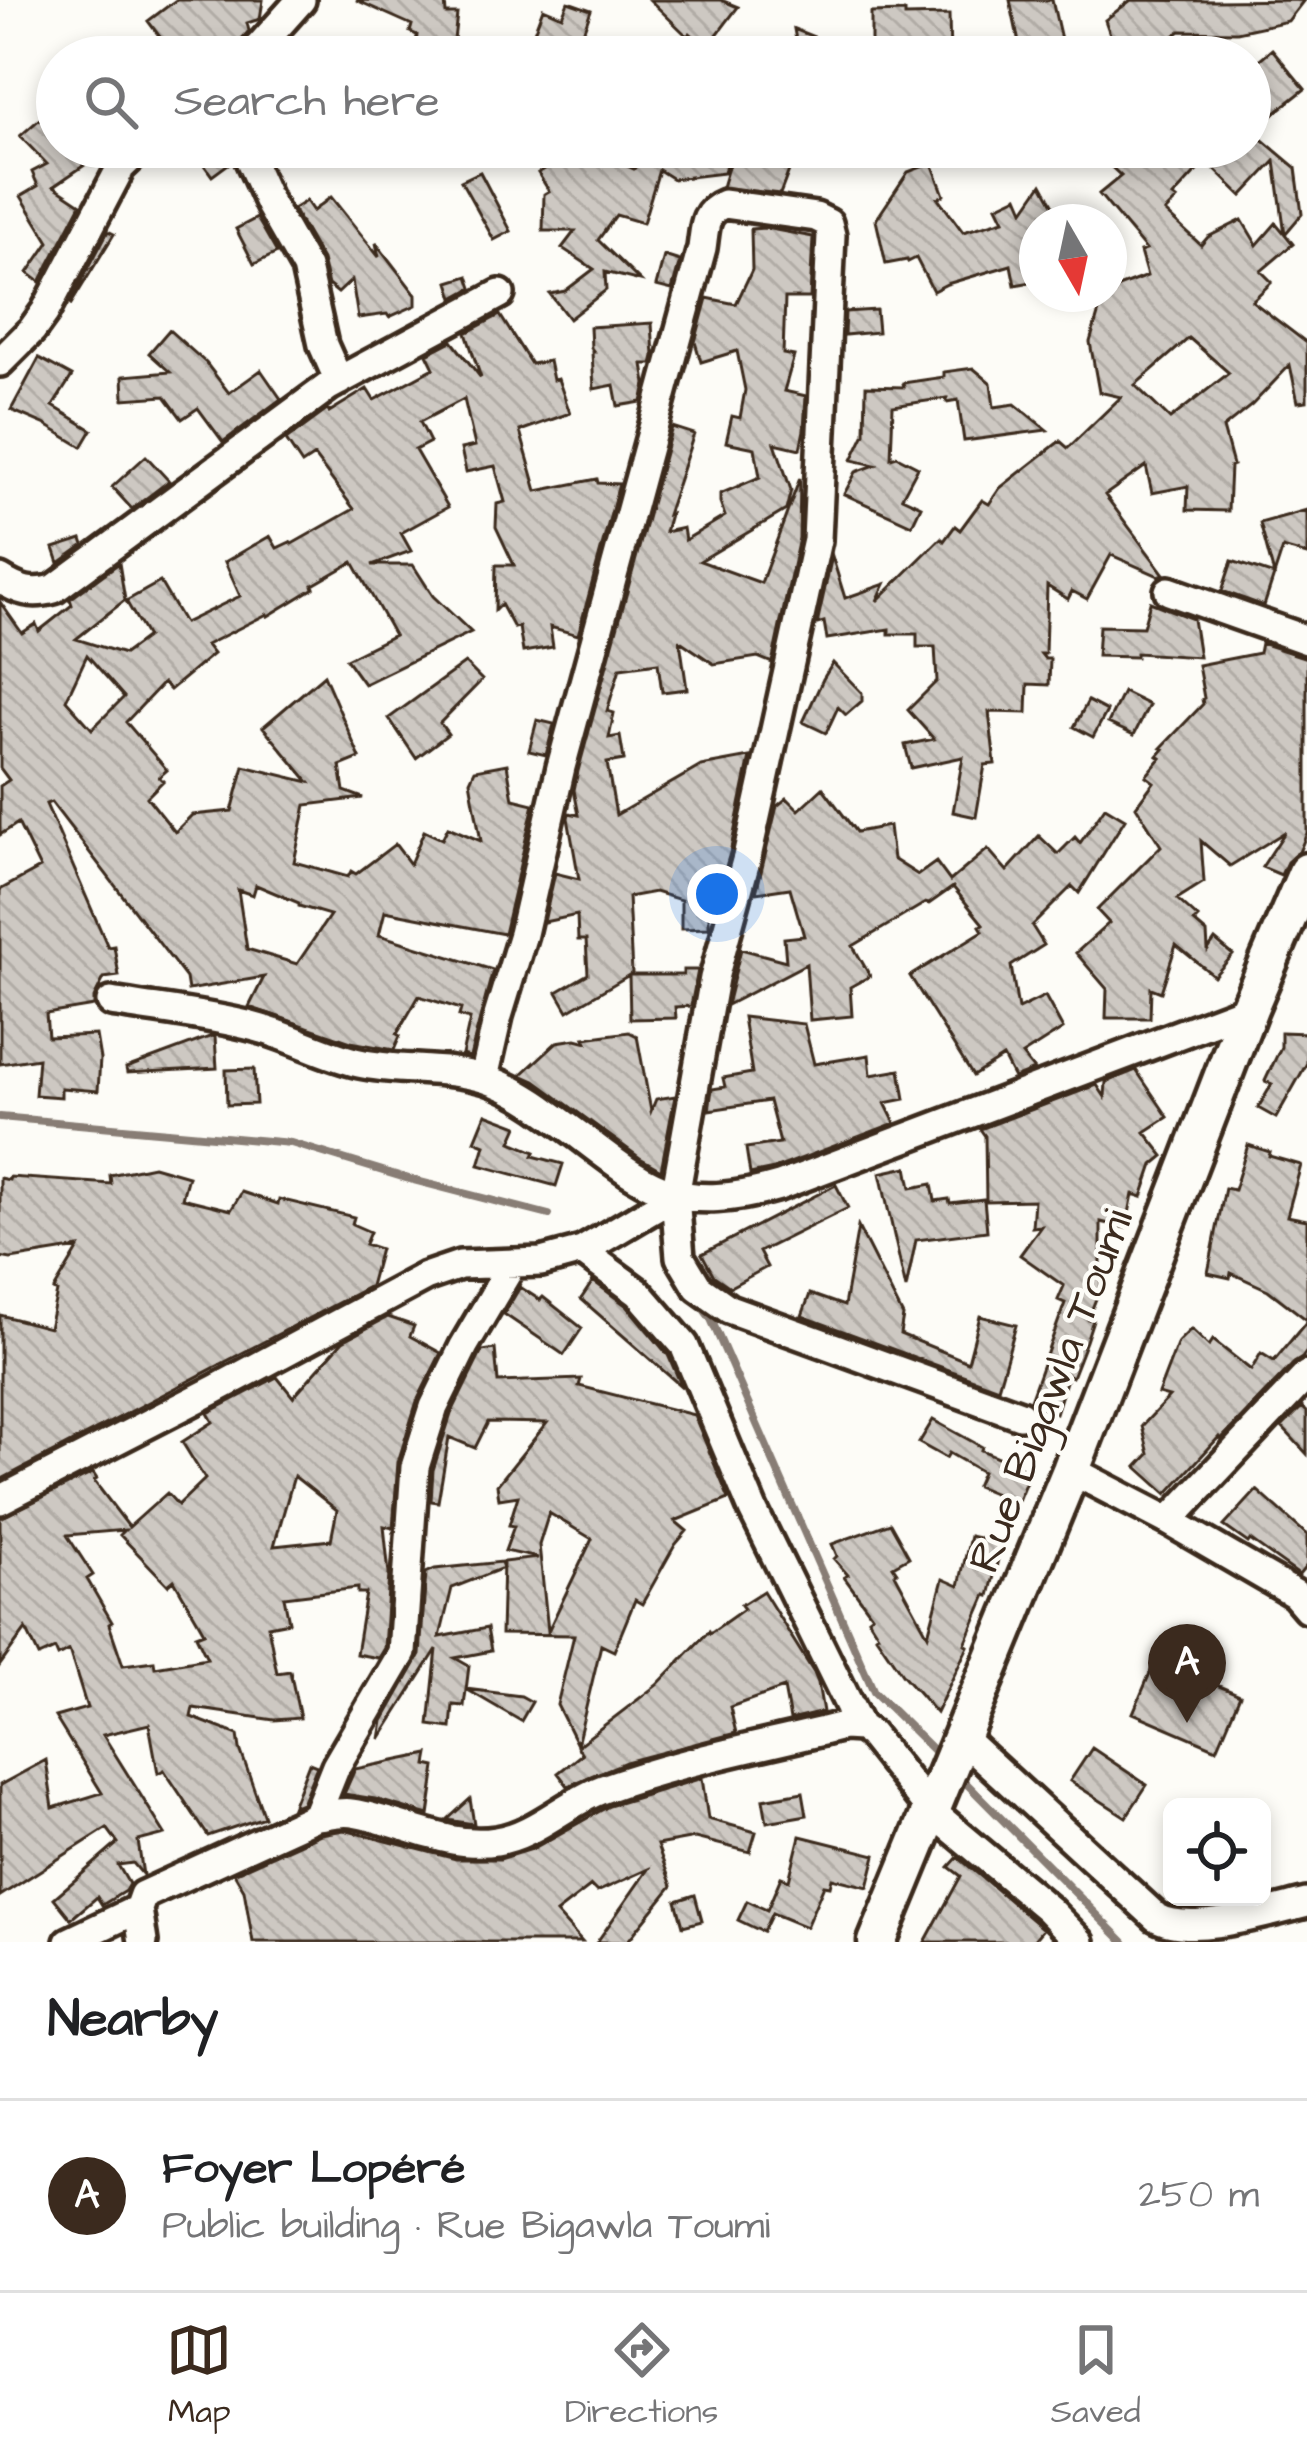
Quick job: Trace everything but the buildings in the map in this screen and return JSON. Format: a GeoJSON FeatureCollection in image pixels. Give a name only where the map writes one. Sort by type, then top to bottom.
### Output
{"type":"FeatureCollection","features":[{"type":"Feature","properties":{"kind":"street"},"geometry":{"type":"LineString","coordinates":[[269,36],[301,0]]}},
{"type":"Feature","properties":{"kind":"street"},"geometry":{"type":"LineString","coordinates":[[0,362],[45,312],[120,168]]}},
{"type":"Feature","properties":{"kind":"street"},"geometry":{"type":"LineString","coordinates":[[253,168],[306,268],[323,345],[339,381]]}},
{"type":"Feature","properties":{"kind":"street"},"geometry":{"type":"LineString","coordinates":[[484,1078],[524,934],[561,767],[685,315],[706,218],[724,204],[816,217],[828,223],[831,235],[817,540],[747,857],[714,978],[675,1196],[680,1257],[698,1287],[729,1309],[1020,1415]]}},
{"type":"Feature","properties":{"kind":"street"},"geometry":{"type":"LineString","coordinates":[[0,579],[21,591],[55,589],[339,381],[500,294]]}},
{"type":"Feature","properties":{"kind":"street"},"geometry":{"type":"LineString","coordinates":[[1168,591],[1307,640]]}},
{"type":"Feature","properties":{"kind":"street","name":"Rue Bigawla Toumi"},"geometry":{"type":"LineString","coordinates":[[877,1942],[1071,1470],[1249,1008],[1307,872]]}},
{"type":"Feature","properties":{"kind":"street"},"geometry":{"type":"LineString","coordinates":[[111,1002],[257,1027],[363,1064],[484,1078],[535,1103],[650,1186],[675,1196],[740,1198],[1249,1008]]}},
{"type":"Feature","properties":{"kind":"street"},"geometry":{"type":"LineString","coordinates":[[0,1500],[425,1277],[460,1265],[541,1262],[582,1251],[675,1196]]}},
{"type":"Feature","properties":{"kind":"street"},"geometry":{"type":"LineString","coordinates":[[582,1251],[639,1294],[684,1345],[753,1510],[860,1727],[933,1805],[1080,1942]]}},
{"type":"Feature","properties":{"kind":"street"},"geometry":{"type":"LineString","coordinates":[[316,1816],[336,1766],[402,1653],[415,1467],[444,1387],[513,1263]]}},
{"type":"Feature","properties":{"kind":"street"},"geometry":{"type":"LineString","coordinates":[[1169,1521],[1307,1375]]}},
{"type":"Feature","properties":{"kind":"street"},"geometry":{"type":"LineString","coordinates":[[1071,1470],[1303,1596]]}},
{"type":"Feature","properties":{"kind":"street"},"geometry":{"type":"LineString","coordinates":[[143,1942],[138,1910],[142,1895],[316,1816],[347,1812],[454,1841],[502,1841],[598,1791],[843,1726],[860,1727]]}},
{"type":"Feature","properties":{"kind":"street"},"geometry":{"type":"LineString","coordinates":[[959,1746],[1173,1933],[1307,1903]]}},
{"type":"Feature","properties":{"kind":"street"},"geometry":{"type":"LineString","coordinates":[[69,1942],[138,1910]]}},
{"type":"Feature","properties":{"kind":"waterway"},"geometry":{"type":"LineString","coordinates":[[0,1117],[291,1143],[549,1215]]}},
{"type":"Feature","properties":{"kind":"waterway"},"geometry":{"type":"LineString","coordinates":[[697,1300],[711,1319],[874,1692],[941,1758]]}},
{"type":"Feature","properties":{"kind":"waterway"},"geometry":{"type":"LineString","coordinates":[[960,1777],[1124,1942]]}},
{"type":"Feature","properties":{"kind":"place","name":"Foyer Lopéré"},"geometry":{"type":"Point","coordinates":[1187,1723]}}]}
